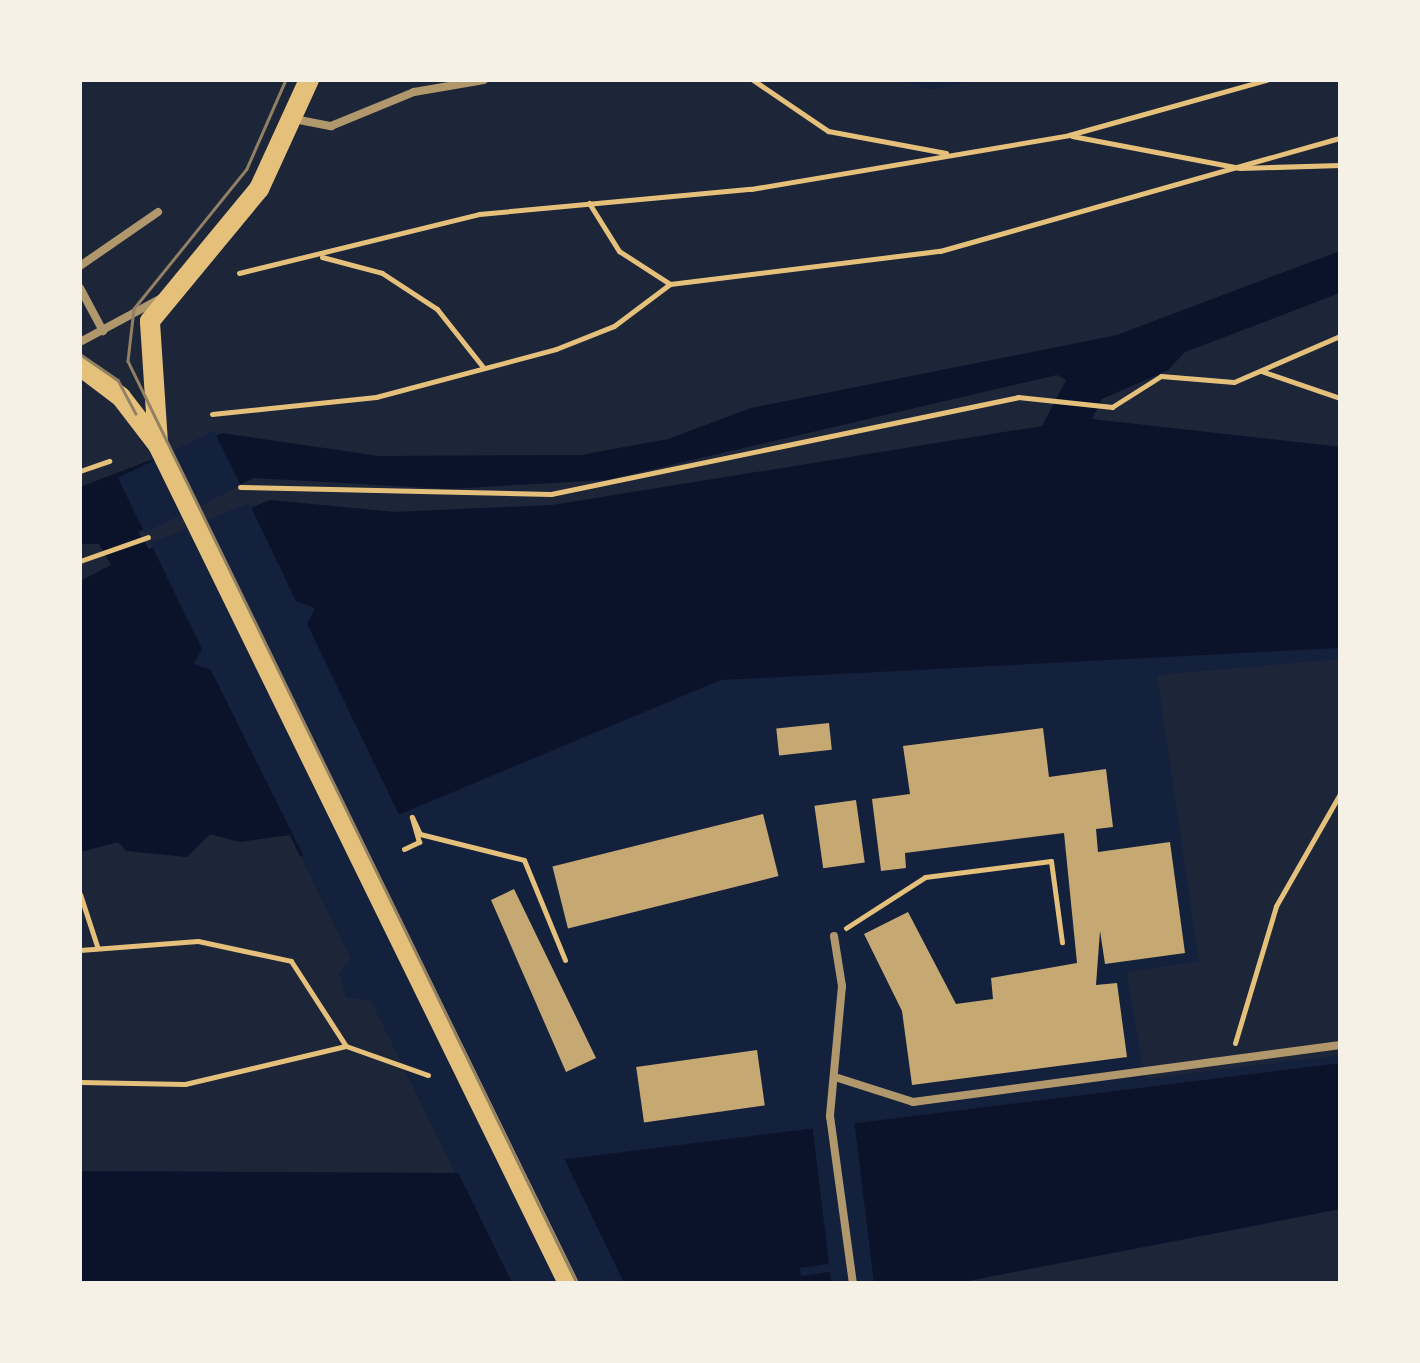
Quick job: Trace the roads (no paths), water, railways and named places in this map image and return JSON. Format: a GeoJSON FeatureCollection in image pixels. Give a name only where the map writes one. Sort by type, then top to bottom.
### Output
{"type":"FeatureCollection","features":[{"type":"Feature","properties":{"kind":"main road"},"geometry":{"type":"LineString","coordinates":[[152,432],[146,337],[161,298],[238,218],[294,119],[308,80]]}},
{"type":"Feature","properties":{"kind":"main road"},"geometry":{"type":"LineString","coordinates":[[80,366],[152,432],[568,1283]]}},
{"type":"Feature","properties":{"kind":"lane"},"geometry":{"type":"LineString","coordinates":[[294,119],[331,126],[414,92],[484,80]]}},
{"type":"Feature","properties":{"kind":"lane"},"geometry":{"type":"LineString","coordinates":[[80,266],[158,212]]}},
{"type":"Feature","properties":{"kind":"lane"},"geometry":{"type":"LineString","coordinates":[[80,288],[103,332]]}},
{"type":"Feature","properties":{"kind":"lane"},"geometry":{"type":"LineString","coordinates":[[80,342],[161,298]]}},
{"type":"Feature","properties":{"kind":"lane"},"geometry":{"type":"LineString","coordinates":[[834,936],[838,1078],[830,1116],[853,1283]]}},
{"type":"Feature","properties":{"kind":"lane"},"geometry":{"type":"LineString","coordinates":[[838,1078],[913,1102],[1340,1045]]}},
{"type":"Feature","properties":{"kind":"tram line"},"geometry":{"type":"LineString","coordinates":[[286,80],[247,169],[134,309],[128,361],[577,1283]]}},
{"type":"Feature","properties":{"kind":"tram line"},"geometry":{"type":"LineString","coordinates":[[80,354],[118,380],[136,414]]}}]}
